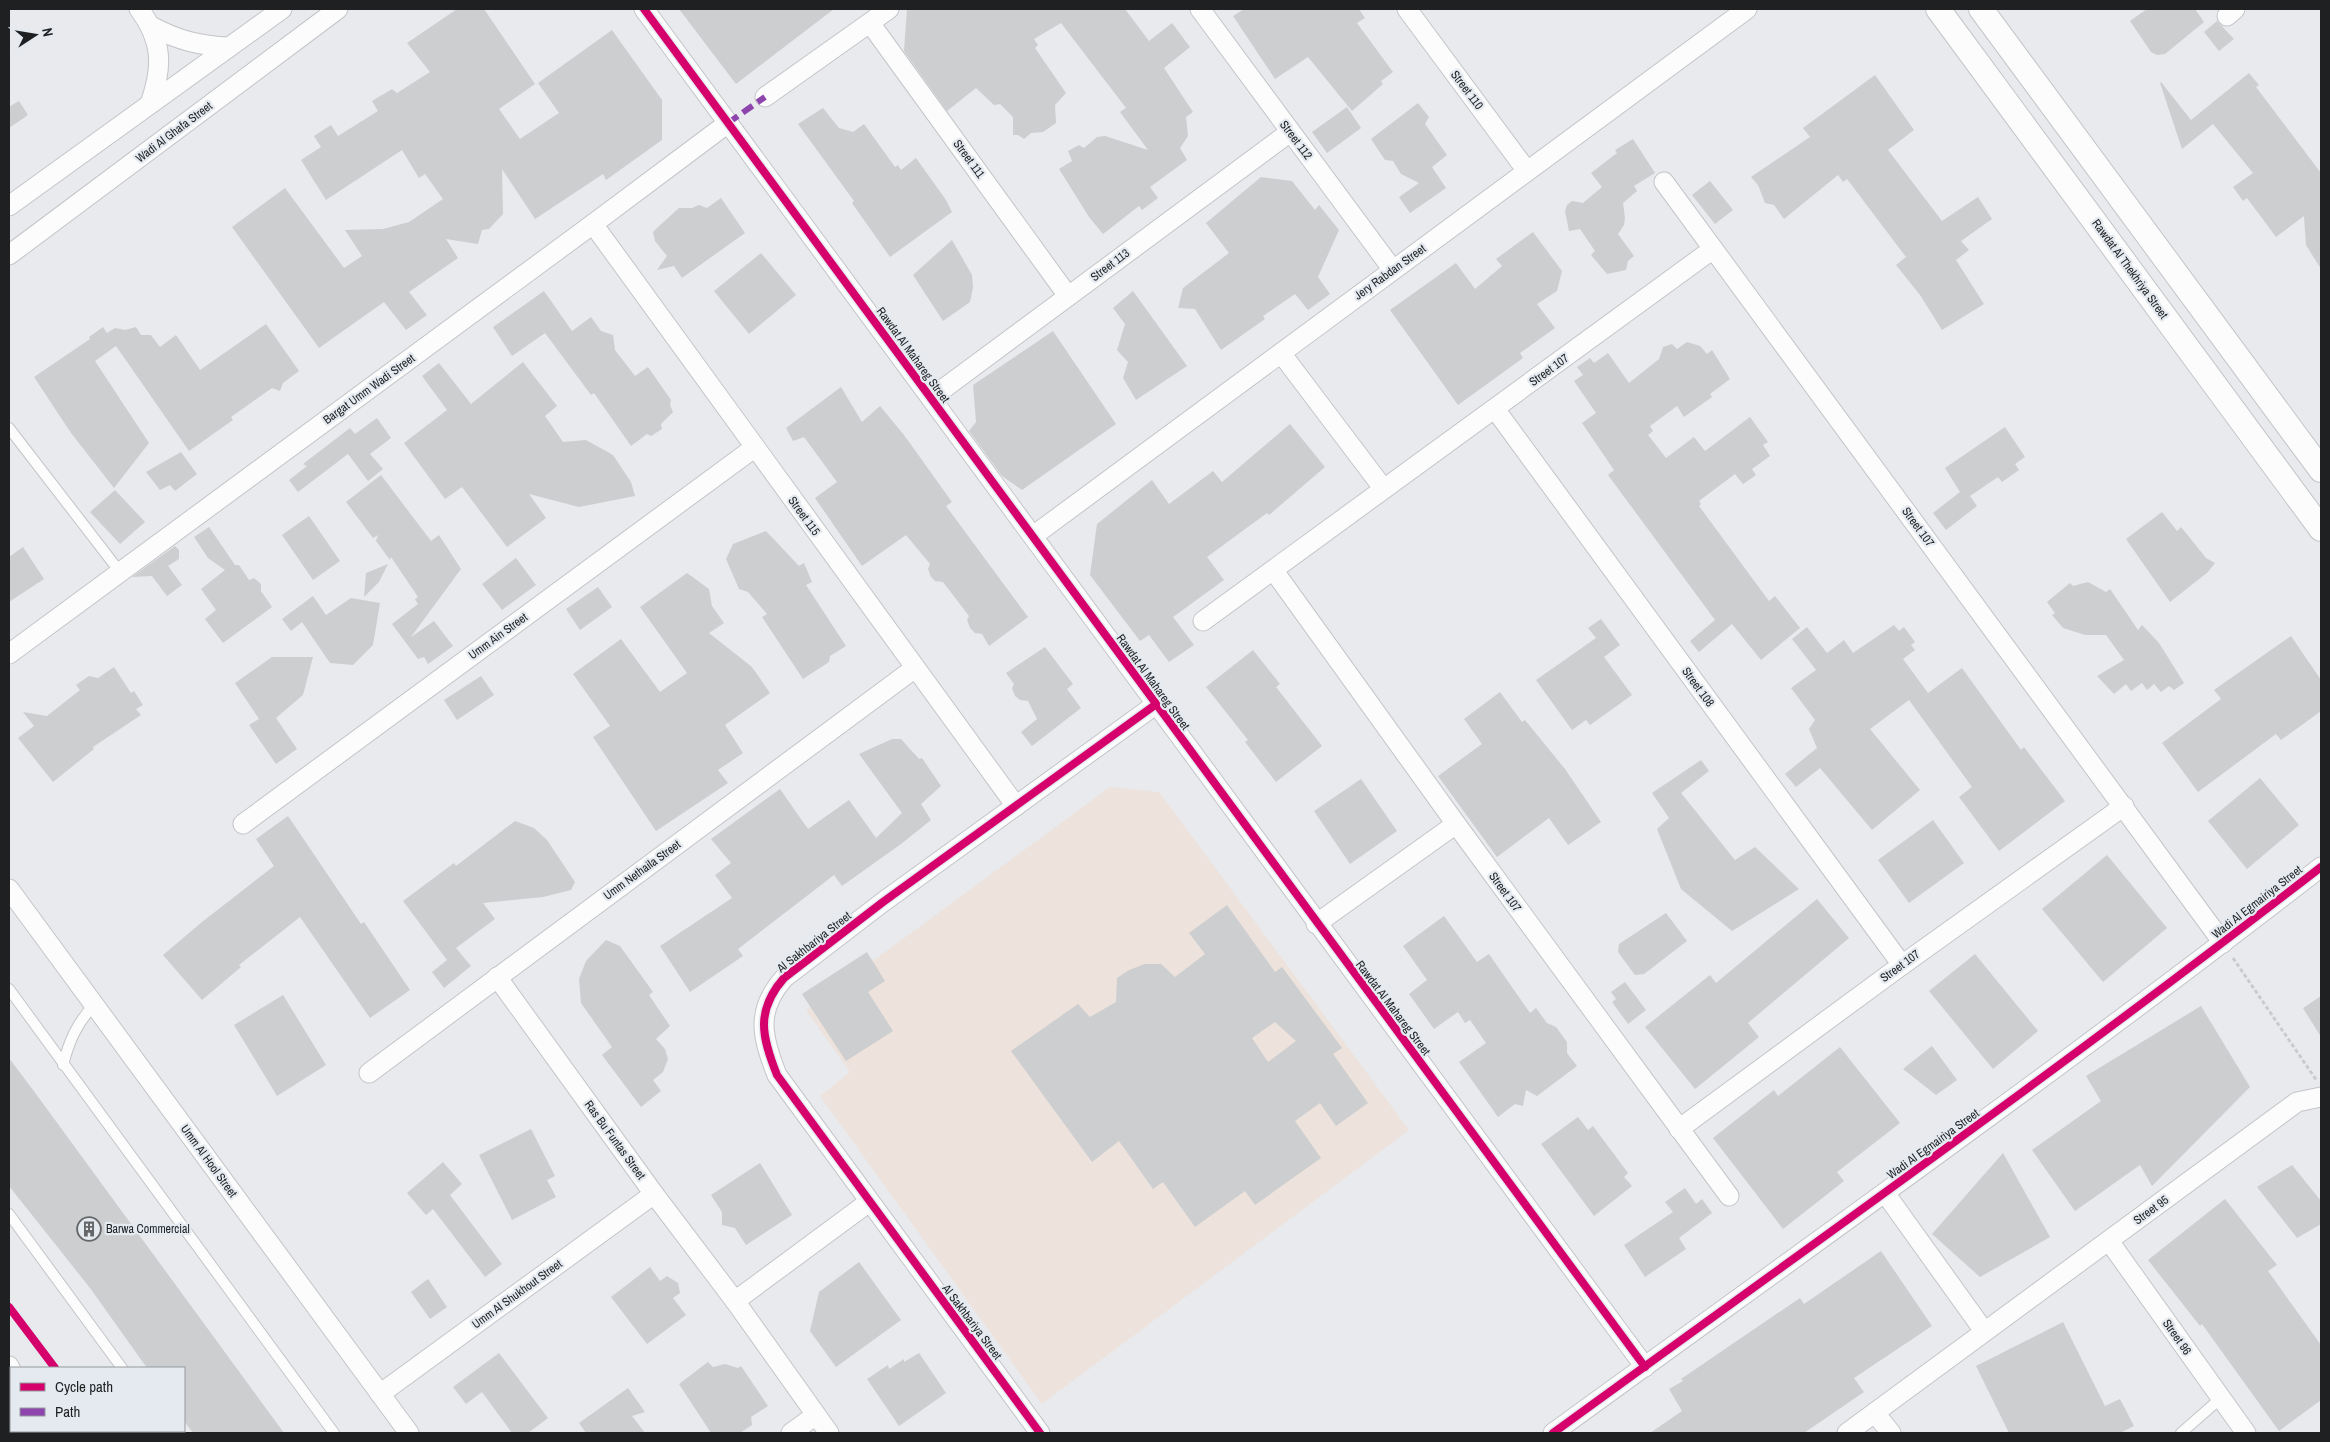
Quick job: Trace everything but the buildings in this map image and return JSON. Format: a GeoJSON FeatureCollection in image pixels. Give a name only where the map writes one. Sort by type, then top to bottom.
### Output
{"type":"FeatureCollection","features":[{"type":"Feature","properties":{"kind":"street"},"geometry":{"type":"LineString","coordinates":[[139,9],[152,26],[158,45],[157,85],[150,104]]}},
{"type":"Feature","properties":{"kind":"street"},"geometry":{"type":"LineString","coordinates":[[9,206],[282,9]]}},
{"type":"Feature","properties":{"kind":"street","name":"Wadi Al Ghafa Street"},"geometry":{"type":"LineString","coordinates":[[9,255],[338,9]]}},
{"type":"Feature","properties":{"kind":"street","name":"Rawdat Al Mahareg Street"},"geometry":{"type":"LineString","coordinates":[[644,9],[1033,536],[1316,924],[1645,1366]]}},
{"type":"Feature","properties":{"kind":"street"},"geometry":{"type":"LineString","coordinates":[[764,96],[889,9]]}},
{"type":"Feature","properties":{"kind":"street","name":"Street 112"},"geometry":{"type":"LineString","coordinates":[[1200,9],[1393,270]]}},
{"type":"Feature","properties":{"kind":"street","name":"Street 110"},"geometry":{"type":"LineString","coordinates":[[1407,9],[1528,171]]}},
{"type":"Feature","properties":{"kind":"street","name":"Jery Rabdan Street"},"geometry":{"type":"LineString","coordinates":[[1033,536],[1747,9]]}},
{"type":"Feature","properties":{"kind":"street","name":"Rawdat Al Thekhriya Street"},"geometry":{"type":"LineString","coordinates":[[1938,9],[2321,529]]}},
{"type":"Feature","properties":{"kind":"street"},"geometry":{"type":"LineString","coordinates":[[1981,9],[2321,470]]}},
{"type":"Feature","properties":{"kind":"street","name":"Street 111"},"geometry":{"type":"LineString","coordinates":[[870,22],[1068,296]]}},
{"type":"Feature","properties":{"kind":"street"},"geometry":{"type":"LineString","coordinates":[[152,26],[169,36],[189,42],[208,46],[229,47]]}},
{"type":"Feature","properties":{"kind":"street","name":"Bargat Umm Wadi Street"},"geometry":{"type":"LineString","coordinates":[[9,654],[728,123]]}},
{"type":"Feature","properties":{"kind":"street","name":"Street 113"},"geometry":{"type":"LineString","coordinates":[[931,398],[1290,132]]}},
{"type":"Feature","properties":{"kind":"street","name":"Street 107"},"geometry":{"type":"LineString","coordinates":[[1664,182],[2223,943]]}},
{"type":"Feature","properties":{"kind":"street","name":"Street 115"},"geometry":{"type":"LineString","coordinates":[[593,224],[1016,806]]}},
{"type":"Feature","properties":{"kind":"street","name":"Street 107"},"geometry":{"type":"LineString","coordinates":[[1203,621],[1274,571],[1383,488],[1495,410],[1713,249]]}},
{"type":"Feature","properties":{"kind":"street"},"geometry":{"type":"LineString","coordinates":[[1281,353],[1383,488]]}},
{"type":"Feature","properties":{"kind":"street","name":"Street 108"},"geometry":{"type":"LineString","coordinates":[[1495,410],[1902,965]]}},
{"type":"Feature","properties":{"kind":"street","name":"Umm Ain Street"},"geometry":{"type":"LineString","coordinates":[[243,824],[754,448]]}},
{"type":"Feature","properties":{"kind":"street","name":"Street 107"},"geometry":{"type":"LineString","coordinates":[[1274,571],[1456,824],[1729,1196]]}},
{"type":"Feature","properties":{"kind":"street","name":"Umm Nethaila Street"},"geometry":{"type":"LineString","coordinates":[[369,1073],[915,668]]}},
{"type":"Feature","properties":{"kind":"street","name":"Al Sakhbariya Street"},"geometry":{"type":"LineString","coordinates":[[1040,1433],[777,1076],[763,1029],[765,1008],[772,992],[784,978],[883,902],[1155,705]]}},
{"type":"Feature","properties":{"kind":"street","name":"Street 107"},"geometry":{"type":"LineString","coordinates":[[1679,1128],[2124,806]]}},
{"type":"Feature","properties":{"kind":"street"},"geometry":{"type":"LineString","coordinates":[[1316,924],[1456,824]]}},
{"type":"Feature","properties":{"kind":"street","name":"Wadi Al Egmairiya Street"},"geometry":{"type":"LineString","coordinates":[[1553,1433],[1885,1193],[2223,943],[2321,867]]}},
{"type":"Feature","properties":{"kind":"street","name":"Umm Al Hool Street"},"geometry":{"type":"LineString","coordinates":[[9,890],[409,1433]]}},
{"type":"Feature","properties":{"kind":"street","name":"Ras Bu Funtas Street"},"geometry":{"type":"LineString","coordinates":[[497,977],[654,1194],[736,1301],[829,1433]]}},
{"type":"Feature","properties":{"kind":"street","name":"Street 95"},"geometry":{"type":"LineString","coordinates":[[1847,1433],[2297,1102],[2314,1097],[2321,1098]]}},
{"type":"Feature","properties":{"kind":"street"},"geometry":{"type":"LineString","coordinates":[[1885,1193],[1984,1332]]}},
{"type":"Feature","properties":{"kind":"street","name":"Umm Al Shukhout Street"},"geometry":{"type":"LineString","coordinates":[[380,1394],[654,1194]]}},
{"type":"Feature","properties":{"kind":"street"},"geometry":{"type":"LineString","coordinates":[[736,1301],[869,1202]]}},
{"type":"Feature","properties":{"kind":"street","name":"Street 96"},"geometry":{"type":"LineString","coordinates":[[2109,1241],[2246,1433]]}},
{"type":"Feature","properties":{"kind":"street"},"geometry":{"type":"LineString","coordinates":[[1875,1413],[1891,1433]]}},
{"type":"Feature","properties":{"kind":"street"},"geometry":{"type":"LineString","coordinates":[[791,1433],[816,1415]]}},
{"type":"Feature","properties":{"kind":"lane"},"geometry":{"type":"LineString","coordinates":[[9,428],[120,572]]}},
{"type":"Feature","properties":{"kind":"lane"},"geometry":{"type":"LineString","coordinates":[[9,989],[334,1433]]}},
{"type":"Feature","properties":{"kind":"lane"},"geometry":{"type":"LineString","coordinates":[[63,1065],[68,1044],[75,1028],[94,1005]]}},
{"type":"Feature","properties":{"kind":"lane"},"geometry":{"type":"LineString","coordinates":[[9,1214],[121,1367]]}},
{"type":"Feature","properties":{"kind":"lane"},"geometry":{"type":"LineString","coordinates":[[2181,1433],[2221,1398]]}},
{"type":"Feature","properties":{"kind":"path"},"geometry":{"type":"LineString","coordinates":[[2223,943],[2321,1088]]}},
{"type":"Feature","properties":{"kind":"shaded area"},"geometry":{"type":"Polygon","coordinates":[[[1110,787],[1159,792],[1409,1130],[1042,1404],[820,1096],[850,1072],[806,1010],[1110,787]]]}},
{"type":"Feature","properties":{"kind":"marked path"},"geometry":{"type":"LineString","coordinates":[[728,123],[765,97]]}},
{"type":"Feature","properties":{"kind":"cycle path"},"geometry":{"type":"LineString","coordinates":[[644,9],[1645,1367]]}},
{"type":"Feature","properties":{"kind":"cycle path"},"geometry":{"type":"LineString","coordinates":[[1040,1433],[777,1075],[765,1036],[765,1013],[775,990],[784,978],[883,902],[1155,705]]}},
{"type":"Feature","properties":{"kind":"cycle path"},"geometry":{"type":"LineString","coordinates":[[1553,1433],[2035,1082],[2321,867]]}},
{"type":"Feature","properties":{"kind":"cycle path"},"geometry":{"type":"LineString","coordinates":[[9,1307],[54,1367]]}},
{"type":"Feature","properties":{"kind":"place","name":"Barwa Commercial"},"geometry":{"type":"Point","coordinates":[89,1229]}}]}
